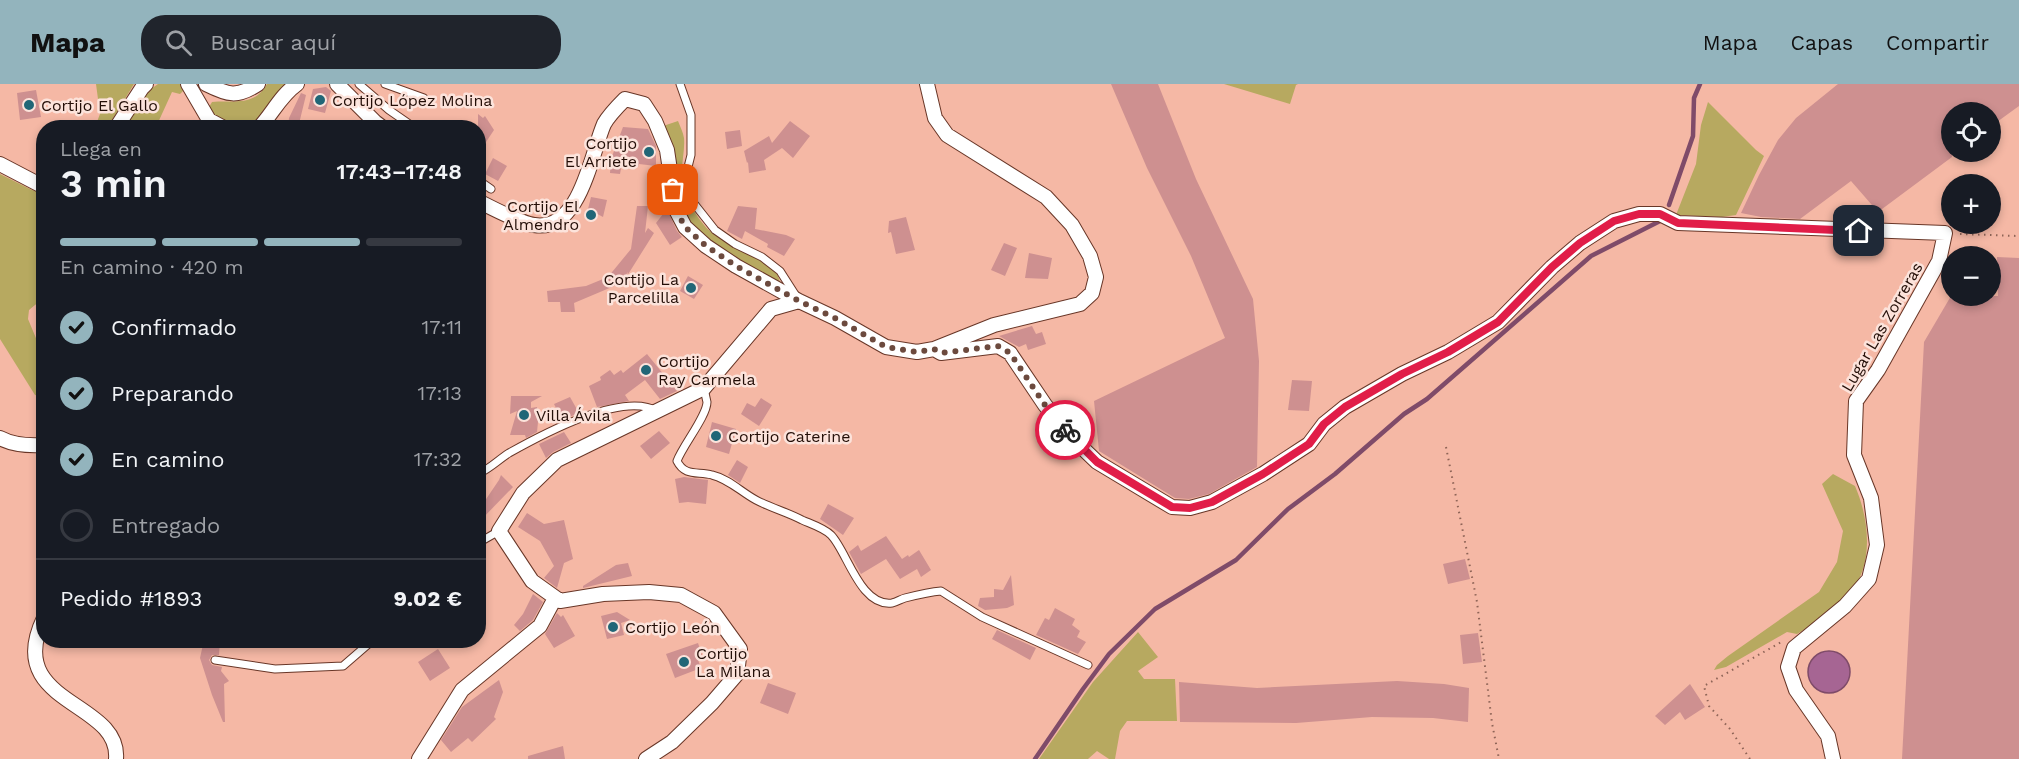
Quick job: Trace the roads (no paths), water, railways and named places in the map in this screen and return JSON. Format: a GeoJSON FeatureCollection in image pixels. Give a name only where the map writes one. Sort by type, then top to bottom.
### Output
{"type":"FeatureCollection","features":[{"type":"Feature","properties":{"kind":"street"},"geometry":{"type":"LineString","coordinates":[[121,120],[146,84]]}},
{"type":"Feature","properties":{"kind":"street"},"geometry":{"type":"LineString","coordinates":[[188,84],[209,120]]}},
{"type":"Feature","properties":{"kind":"street"},"geometry":{"type":"LineString","coordinates":[[206,84],[218,90],[244,93],[258,84]]}},
{"type":"Feature","properties":{"kind":"street"},"geometry":{"type":"LineString","coordinates":[[266,120],[283,94],[297,84]]}},
{"type":"Feature","properties":{"kind":"street"},"geometry":{"type":"LineString","coordinates":[[337,84],[373,120]]}},
{"type":"Feature","properties":{"kind":"street"},"geometry":{"type":"LineString","coordinates":[[486,204],[533,225],[546,225],[558,220],[572,209],[606,121],[625,99],[644,104],[656,121],[667,150],[676,210],[685,227],[706,246],[736,266],[886,347],[917,352],[934,349],[994,326],[1080,304],[1092,293],[1096,277],[1090,256],[1072,225],[1046,197],[947,135],[935,118],[927,84]]}},
{"type":"Feature","properties":{"kind":"street"},"geometry":{"type":"LineString","coordinates":[[0,164],[36,183]]}},
{"type":"Feature","properties":{"kind":"street","name":"Lugar Las Zorreras"},"geometry":{"type":"LineString","coordinates":[[934,349],[941,353],[998,346],[1010,353],[1051,413],[1071,437],[1097,462],[1172,507],[1190,508],[1212,502],[1263,474],[1309,444],[1324,424],[1345,407],[1402,374],[1448,352],[1498,322],[1552,267],[1580,243],[1614,221],[1639,214],[1660,214],[1678,223],[1945,233],[1939,261],[1878,370],[1856,401],[1854,455],[1871,498],[1877,544],[1869,579],[1845,606],[1794,648],[1788,667],[1796,690],[1827,736],[1833,759]]}},
{"type":"Feature","properties":{"kind":"street"},"geometry":{"type":"LineString","coordinates":[[646,759],[672,742],[737,674],[740,649],[714,613],[681,595],[649,592],[603,594],[560,601],[532,581],[499,531],[523,493],[557,460],[704,388],[771,309],[799,301]]}},
{"type":"Feature","properties":{"kind":"street"},"geometry":{"type":"LineString","coordinates":[[0,438],[23,445],[36,445]]}},
{"type":"Feature","properties":{"kind":"street"},"geometry":{"type":"LineString","coordinates":[[419,759],[462,690],[540,626],[555,598]]}},
{"type":"Feature","properties":{"kind":"street"},"geometry":{"type":"LineString","coordinates":[[36,635],[34,656],[43,678],[64,699],[109,731],[117,751],[116,759]]}},
{"type":"Feature","properties":{"kind":"lane"},"geometry":{"type":"LineString","coordinates":[[359,84],[404,120]]}},
{"type":"Feature","properties":{"kind":"lane"},"geometry":{"type":"LineString","coordinates":[[385,84],[424,99]]}},
{"type":"Feature","properties":{"kind":"lane"},"geometry":{"type":"LineString","coordinates":[[680,84],[691,115],[691,155],[687,171],[688,188],[692,201],[715,230],[735,244],[762,257],[780,271],[799,301]]}},
{"type":"Feature","properties":{"kind":"lane"},"geometry":{"type":"LineString","coordinates":[[486,186],[491,189]]}},
{"type":"Feature","properties":{"kind":"lane"},"geometry":{"type":"LineString","coordinates":[[704,388],[707,404],[677,461],[687,473],[699,472],[723,479],[754,499],[830,535],[851,571],[876,599],[893,603],[941,591],[982,617],[1088,665]]}},
{"type":"Feature","properties":{"kind":"lane"},"geometry":{"type":"LineString","coordinates":[[486,470],[548,431],[602,412],[635,405],[647,406],[657,411]]}},
{"type":"Feature","properties":{"kind":"lane"},"geometry":{"type":"LineString","coordinates":[[486,538],[499,531]]}},
{"type":"Feature","properties":{"kind":"lane"},"geometry":{"type":"LineString","coordinates":[[215,660],[275,669],[343,666],[364,648]]}},
{"type":"Feature","properties":{"kind":"waterway"},"geometry":{"type":"LineString","coordinates":[[1669,205],[1693,136],[1694,98],[1700,84]]}},
{"type":"Feature","properties":{"kind":"waterway"},"geometry":{"type":"LineString","coordinates":[[1035,759],[1109,654],[1155,609],[1236,560],[1288,509],[1335,474],[1404,414],[1427,399],[1591,256],[1662,220]]}},
{"type":"Feature","properties":{"kind":"place","name":"Cortijo López Molina"},"geometry":{"type":"Point","coordinates":[320,100]}},
{"type":"Feature","properties":{"kind":"place","name":"Cortijo El Gallo"},"geometry":{"type":"Point","coordinates":[29,105]}},
{"type":"Feature","properties":{"kind":"place","name":"Cortijo El Arriete"},"geometry":{"type":"Point","coordinates":[649,152]}},
{"type":"Feature","properties":{"kind":"place","name":"Cortijo El Almendro"},"geometry":{"type":"Point","coordinates":[591,215]}},
{"type":"Feature","properties":{"kind":"place","name":"Cortijo La Parcelilla"},"geometry":{"type":"Point","coordinates":[691,288]}},
{"type":"Feature","properties":{"kind":"place","name":"Cortijo Ray Carmela"},"geometry":{"type":"Point","coordinates":[646,370]}},
{"type":"Feature","properties":{"kind":"place","name":"Villa Ávila"},"geometry":{"type":"Point","coordinates":[524,415]}},
{"type":"Feature","properties":{"kind":"place","name":"Cortijo Caterine"},"geometry":{"type":"Point","coordinates":[716,436]}},
{"type":"Feature","properties":{"kind":"place","name":"Cortijo León"},"geometry":{"type":"Point","coordinates":[613,627]}},
{"type":"Feature","properties":{"kind":"place","name":"Cortijo La Milana"},"geometry":{"type":"Point","coordinates":[684,662]}}]}
